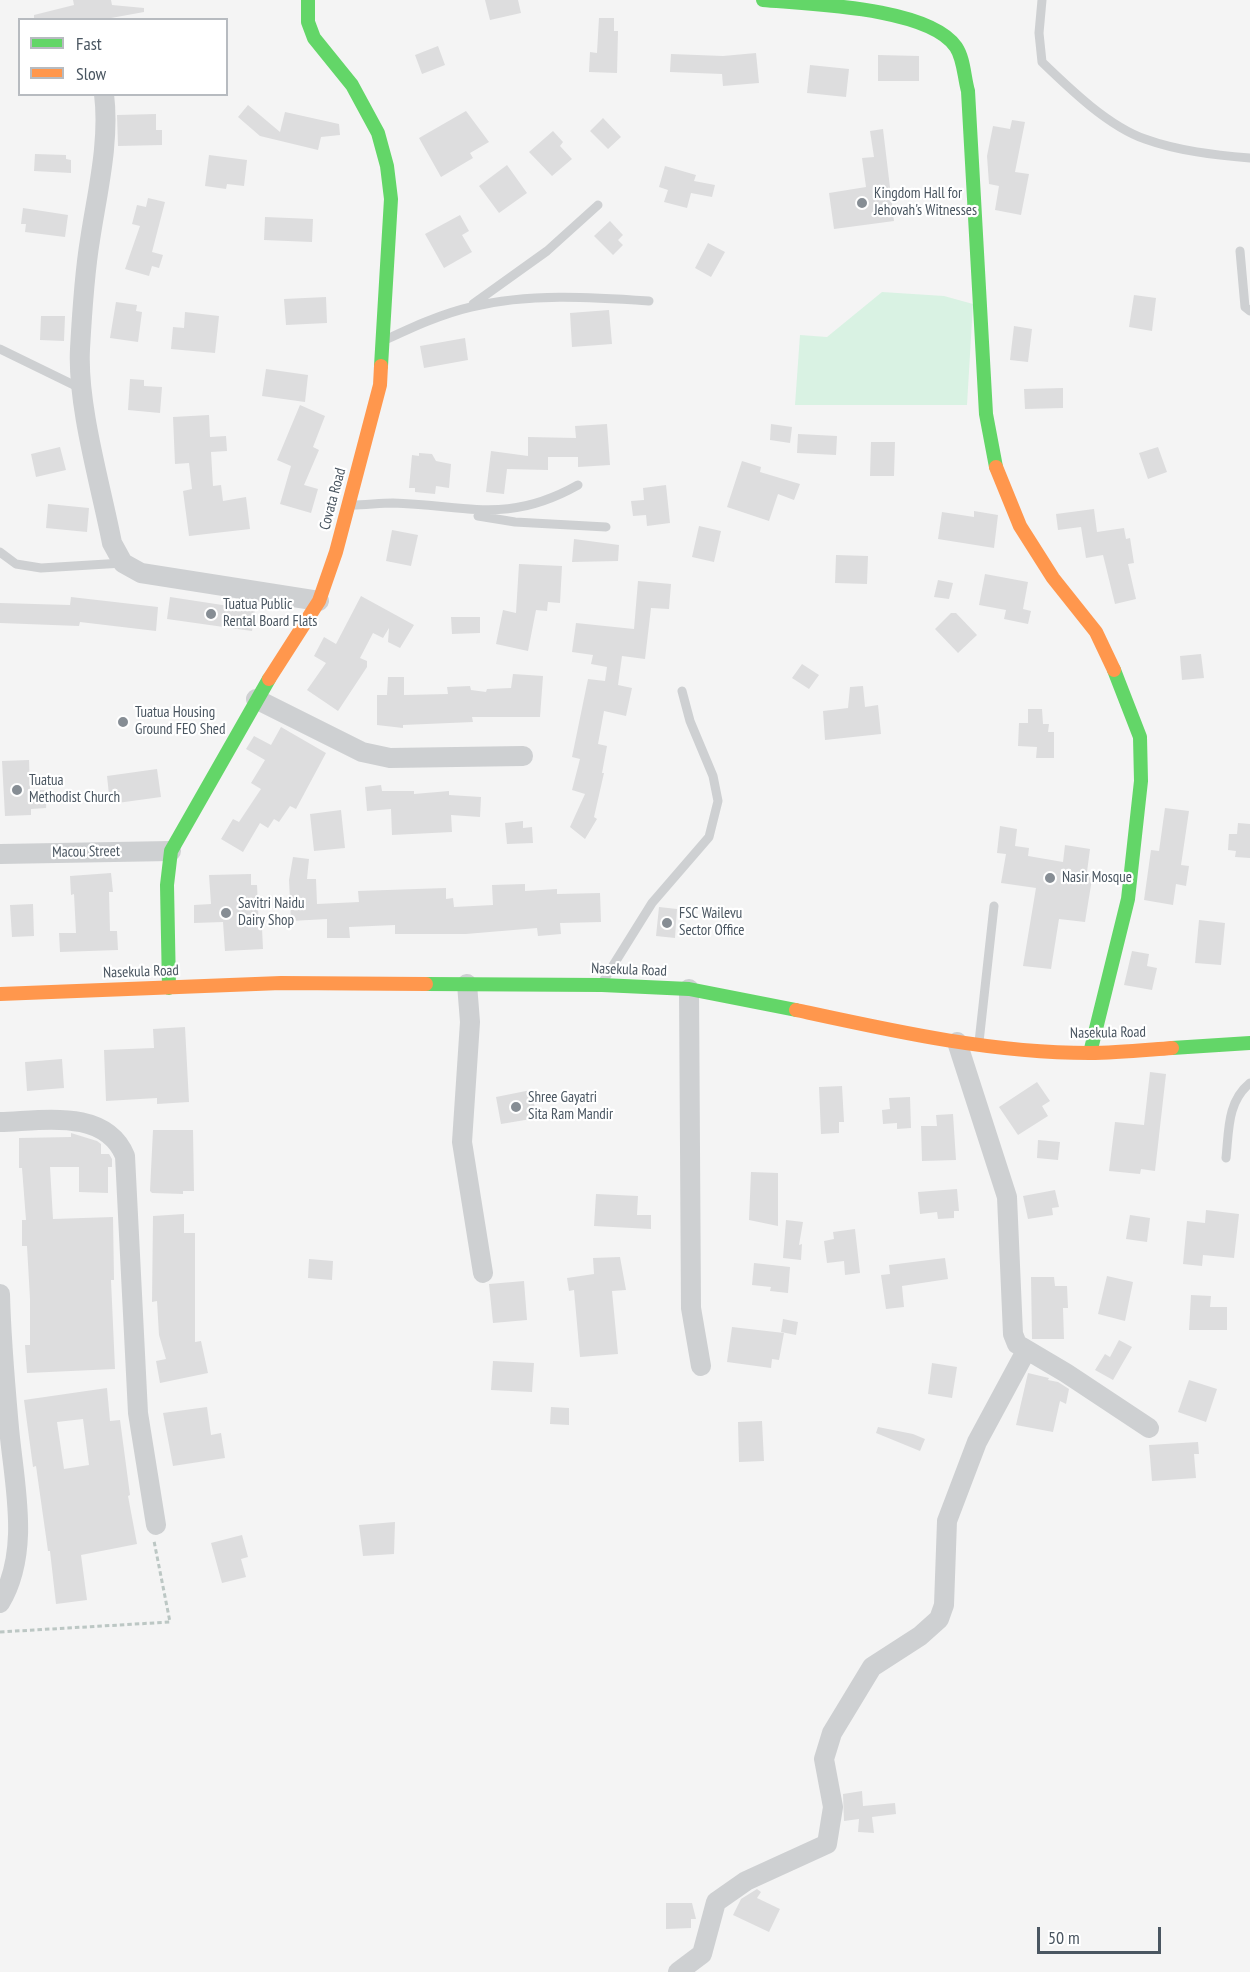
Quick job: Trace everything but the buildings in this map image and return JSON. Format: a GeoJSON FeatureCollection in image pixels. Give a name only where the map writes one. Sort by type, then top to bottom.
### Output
{"type":"FeatureCollection","features":[{"type":"Feature","properties":{"kind":"street","name":"Covata Road"},"geometry":{"type":"LineString","coordinates":[[169,988],[167,885],[171,851],[256,699],[319,601],[348,506],[380,385],[391,199],[387,166],[378,133],[351,85],[314,38],[308,22],[308,0]]}},
{"type":"Feature","properties":{"kind":"street"},"geometry":{"type":"LineString","coordinates":[[764,0],[901,16],[937,27],[956,45],[968,91],[986,414],[997,475],[1020,526],[1053,578],[1096,632],[1125,694],[1140,737],[1140,803],[1128,899],[1099,1025],[1090,1053]]}},
{"type":"Feature","properties":{"kind":"street"},"geometry":{"type":"LineString","coordinates":[[104,96],[101,170],[85,270],[80,351],[82,389],[112,543],[123,563],[141,573],[319,601]]}},
{"type":"Feature","properties":{"kind":"street"},"geometry":{"type":"LineString","coordinates":[[256,699],[362,752],[390,758],[523,756]]}},
{"type":"Feature","properties":{"kind":"street","name":"Macou Street"},"geometry":{"type":"LineString","coordinates":[[0,854],[171,851]]}},
{"type":"Feature","properties":{"kind":"street","name":"Nasekula Road"},"geometry":{"type":"LineString","coordinates":[[0,994],[281,982],[602,985],[689,989],[924,1038],[979,1045],[1090,1053],[1250,1043]]}},
{"type":"Feature","properties":{"kind":"street"},"geometry":{"type":"LineString","coordinates":[[467,984],[470,1022],[462,1142],[483,1273]]}},
{"type":"Feature","properties":{"kind":"street"},"geometry":{"type":"LineString","coordinates":[[689,989],[691,1308],[700,1366]]}},
{"type":"Feature","properties":{"kind":"street"},"geometry":{"type":"LineString","coordinates":[[957,1042],[1007,1197],[1013,1334],[1017,1344],[1066,1373],[1149,1428]]}},
{"type":"Feature","properties":{"kind":"street"},"geometry":{"type":"LineString","coordinates":[[0,1122],[90,1123],[111,1135],[125,1156],[138,1413],[156,1525]]}},
{"type":"Feature","properties":{"kind":"street"},"geometry":{"type":"LineString","coordinates":[[0,1294],[1,1342],[18,1534],[14,1568],[0,1604]]}},
{"type":"Feature","properties":{"kind":"street"},"geometry":{"type":"LineString","coordinates":[[678,1972],[702,1954],[716,1902],[746,1881],[827,1844],[833,1807],[824,1760],[832,1733],[872,1667],[920,1636],[939,1619],[944,1605],[947,1521],[977,1442],[1026,1351]]}},
{"type":"Feature","properties":{"kind":"lane"},"geometry":{"type":"LineString","coordinates":[[1042,0],[1039,33],[1042,62],[1088,105],[1144,139],[1212,155],[1250,158]]}},
{"type":"Feature","properties":{"kind":"lane"},"geometry":{"type":"LineString","coordinates":[[469,307],[547,251],[598,205]]}},
{"type":"Feature","properties":{"kind":"lane"},"geometry":{"type":"LineString","coordinates":[[1240,250],[1245,307],[1250,311]]}},
{"type":"Feature","properties":{"kind":"lane"},"geometry":{"type":"LineString","coordinates":[[383,341],[421,324],[469,307],[507,300],[582,297],[649,301]]}},
{"type":"Feature","properties":{"kind":"lane"},"geometry":{"type":"LineString","coordinates":[[0,349],[82,389]]}},
{"type":"Feature","properties":{"kind":"lane"},"geometry":{"type":"LineString","coordinates":[[348,506],[393,503],[492,512],[526,507],[557,497],[578,485]]}},
{"type":"Feature","properties":{"kind":"lane"},"geometry":{"type":"LineString","coordinates":[[393,503],[515,522],[606,527]]}},
{"type":"Feature","properties":{"kind":"lane"},"geometry":{"type":"LineString","coordinates":[[0,552],[16,564],[41,568],[123,563]]}},
{"type":"Feature","properties":{"kind":"lane"},"geometry":{"type":"LineString","coordinates":[[602,985],[652,903],[709,837],[718,801],[713,776],[690,721],[682,691]]}},
{"type":"Feature","properties":{"kind":"lane"},"geometry":{"type":"LineString","coordinates":[[979,1045],[994,906]]}},
{"type":"Feature","properties":{"kind":"lane"},"geometry":{"type":"LineString","coordinates":[[1226,1158],[1232,1107],[1241,1091],[1250,1083]]}},
{"type":"Feature","properties":{"kind":"path"},"geometry":{"type":"LineString","coordinates":[[0,1632],[170,1622],[153,1546],[156,1525]]}},
{"type":"Feature","properties":{"kind":"green space"},"geometry":{"type":"Polygon","coordinates":[[[882,292],[944,296],[973,304],[967,405],[795,405],[800,335],[827,337],[882,292]]]}},
{"type":"Feature","properties":{"kind":"traffic: fast"},"geometry":{"type":"LineString","coordinates":[[308,0],[308,22],[314,38],[352,85],[378,133],[387,166],[391,199],[381,366]]}},
{"type":"Feature","properties":{"kind":"traffic: fast"},"geometry":{"type":"LineString","coordinates":[[763,0],[837,6],[895,16],[921,23],[942,34],[959,52],[968,91],[986,414],[996,467]]}},
{"type":"Feature","properties":{"kind":"traffic: fast"},"geometry":{"type":"LineString","coordinates":[[1090,1053],[1128,899],[1141,781],[1140,737],[1114,670]]}},
{"type":"Feature","properties":{"kind":"traffic: fast"},"geometry":{"type":"LineString","coordinates":[[169,988],[167,885],[171,851],[269,679]]}},
{"type":"Feature","properties":{"kind":"traffic: fast"},"geometry":{"type":"LineString","coordinates":[[426,984],[602,985],[689,989],[796,1010]]}},
{"type":"Feature","properties":{"kind":"traffic: fast"},"geometry":{"type":"LineString","coordinates":[[1172,1048],[1250,1043]]}},
{"type":"Feature","properties":{"kind":"traffic: slow"},"geometry":{"type":"LineString","coordinates":[[269,679],[319,601],[336,552],[380,385],[381,366]]}},
{"type":"Feature","properties":{"kind":"traffic: slow"},"geometry":{"type":"LineString","coordinates":[[996,467],[1020,526],[1053,578],[1096,632],[1114,670]]}},
{"type":"Feature","properties":{"kind":"traffic: slow"},"geometry":{"type":"LineString","coordinates":[[0,994],[281,983],[426,984]]}},
{"type":"Feature","properties":{"kind":"traffic: slow"},"geometry":{"type":"LineString","coordinates":[[796,1010],[942,1039],[1016,1049],[1090,1053],[1172,1048]]}},
{"type":"Feature","properties":{"kind":"place","name":"Kingdom Hall for Jehovah's Witnesses"},"geometry":{"type":"Point","coordinates":[862,203]}},
{"type":"Feature","properties":{"kind":"place","name":"Tuatua Public Rental Board Flats"},"geometry":{"type":"Point","coordinates":[211,614]}},
{"type":"Feature","properties":{"kind":"place","name":"Tuatua Housing Ground FEO Shed"},"geometry":{"type":"Point","coordinates":[123,722]}},
{"type":"Feature","properties":{"kind":"place","name":"Tuatua Methodist Church"},"geometry":{"type":"Point","coordinates":[17,790]}},
{"type":"Feature","properties":{"kind":"place","name":"Nasir Mosque"},"geometry":{"type":"Point","coordinates":[1050,878]}},
{"type":"Feature","properties":{"kind":"place","name":"Savitri Naidu Dairy Shop"},"geometry":{"type":"Point","coordinates":[226,913]}},
{"type":"Feature","properties":{"kind":"place","name":"FSC Wailevu Sector Office"},"geometry":{"type":"Point","coordinates":[667,923]}},
{"type":"Feature","properties":{"kind":"place","name":"Shree Gayatri Sita Ram Mandir"},"geometry":{"type":"Point","coordinates":[516,1107]}}]}
